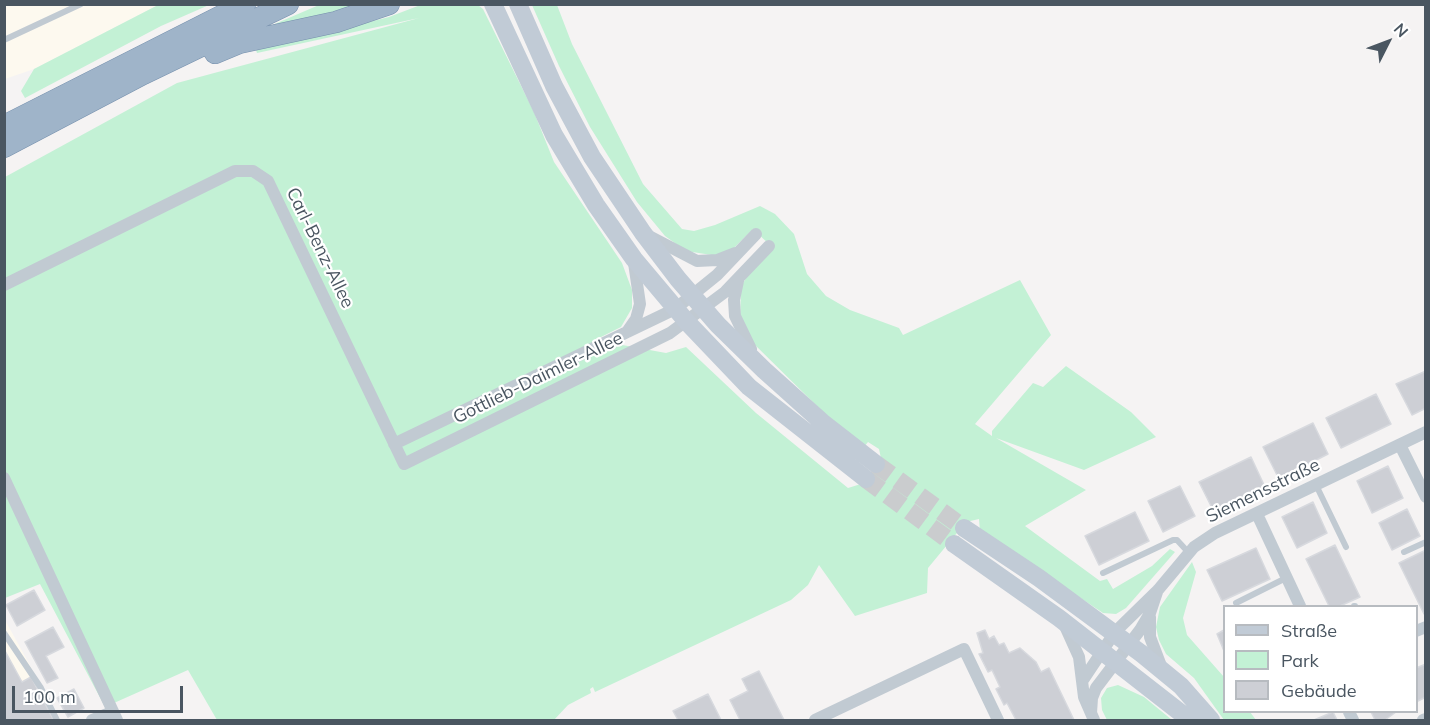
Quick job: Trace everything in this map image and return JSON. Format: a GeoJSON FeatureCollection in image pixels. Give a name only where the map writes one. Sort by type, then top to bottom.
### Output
{"type":"FeatureCollection","features":[{"type":"Feature","properties":{"kind":"highway"},"geometry":{"type":"LineString","coordinates":[[7,124],[245,4]]}},
{"type":"Feature","properties":{"kind":"highway"},"geometry":{"type":"LineString","coordinates":[[4,147],[143,74],[288,4]]}},
{"type":"Feature","properties":{"kind":"highway"},"geometry":{"type":"LineString","coordinates":[[143,74],[190,64],[239,43],[336,22],[389,4]]}},
{"type":"Feature","properties":{"kind":"main road"},"geometry":{"type":"LineString","coordinates":[[493,4],[554,135],[596,205],[634,259],[681,316],[749,387],[871,472],[822,422],[764,370],[699,303],[643,233],[597,165],[568,113],[518,4]]}},
{"type":"Feature","properties":{"kind":"main road"},"geometry":{"type":"LineString","coordinates":[[964,528],[1115,633],[1163,670],[1192,697],[1211,720]]}},
{"type":"Feature","properties":{"kind":"main road"},"geometry":{"type":"LineString","coordinates":[[954,544],[1059,618],[1190,720]]}},
{"type":"Feature","properties":{"kind":"street","name":"Carl-Benz-Allee"},"geometry":{"type":"LineString","coordinates":[[4,285],[235,171],[253,171],[268,181],[404,464]]}},
{"type":"Feature","properties":{"kind":"street"},"geometry":{"type":"LineString","coordinates":[[643,233],[697,261],[726,258],[741,250]]}},
{"type":"Feature","properties":{"kind":"street"},"geometry":{"type":"LineString","coordinates":[[681,316],[699,303],[756,234]]}},
{"type":"Feature","properties":{"kind":"street"},"geometry":{"type":"LineString","coordinates":[[681,316],[739,280],[769,246]]}},
{"type":"Feature","properties":{"kind":"street","name":"Gottlieb-Daimler-Allee"},"geometry":{"type":"LineString","coordinates":[[626,334],[636,319],[640,304],[634,259]]}},
{"type":"Feature","properties":{"kind":"street"},"geometry":{"type":"LineString","coordinates":[[739,280],[734,300],[735,316],[741,334],[764,370]]}},
{"type":"Feature","properties":{"kind":"street","name":"Gottlieb-Daimler-Allee"},"geometry":{"type":"LineString","coordinates":[[393,444],[626,334],[681,316]]}},
{"type":"Feature","properties":{"kind":"street","name":"Gottlieb-Daimler-Allee"},"geometry":{"type":"LineString","coordinates":[[404,464],[632,353],[681,316]]}},
{"type":"Feature","properties":{"kind":"street","name":"Siemensstraße"},"geometry":{"type":"LineString","coordinates":[[1083,680],[1101,650],[1115,633],[1158,590],[1189,553],[1215,533],[1425,432]]}},
{"type":"Feature","properties":{"kind":"street"},"geometry":{"type":"LineString","coordinates":[[1400,445],[1425,497]]}},
{"type":"Feature","properties":{"kind":"street"},"geometry":{"type":"LineString","coordinates":[[4,478],[114,716],[92,720]]}},
{"type":"Feature","properties":{"kind":"street"},"geometry":{"type":"LineString","coordinates":[[1257,514],[1300,605]]}},
{"type":"Feature","properties":{"kind":"street","name":"Siemensstraße"},"geometry":{"type":"LineString","coordinates":[[1092,717],[1092,698],[1096,688],[1150,613],[1158,590]]}},
{"type":"Feature","properties":{"kind":"street","name":"Siemensstraße"},"geometry":{"type":"LineString","coordinates":[[1150,613],[1150,637],[1163,670]]}},
{"type":"Feature","properties":{"kind":"street"},"geometry":{"type":"LineString","coordinates":[[1059,618],[1076,650],[1083,680],[1084,697],[1092,717]]}},
{"type":"Feature","properties":{"kind":"street"},"geometry":{"type":"LineString","coordinates":[[814,720],[964,649],[998,720]]}},
{"type":"Feature","properties":{"kind":"lane"},"geometry":{"type":"LineString","coordinates":[[4,40],[81,4]]}},
{"type":"Feature","properties":{"kind":"lane"},"geometry":{"type":"LineString","coordinates":[[1316,485],[1346,547]]}},
{"type":"Feature","properties":{"kind":"lane"},"geometry":{"type":"LineString","coordinates":[[1103,573],[1173,540],[1177,540],[1189,553]]}},
{"type":"Feature","properties":{"kind":"lane"},"geometry":{"type":"LineString","coordinates":[[1404,552],[1425,542]]}},
{"type":"Feature","properties":{"kind":"lane"},"geometry":{"type":"LineString","coordinates":[[1236,603],[1286,578]]}},
{"type":"Feature","properties":{"kind":"lane"},"geometry":{"type":"LineString","coordinates":[[4,633],[41,688],[57,720]]}},
{"type":"Feature","properties":{"kind":"shaded area"},"geometry":{"type":"Polygon","coordinates":[[[4,5],[158,5],[34,69],[5,79],[4,5]]]}},
{"type":"Feature","properties":{"kind":"shaded area"},"geometry":{"type":"Polygon","coordinates":[[[5,620],[60,720],[5,720],[5,620]]]}},
{"type":"Feature","properties":{"kind":"green space"},"geometry":{"type":"Polygon","coordinates":[[[423,4],[478,5],[483,9],[534,112],[554,162],[622,263],[632,290],[632,308],[621,327],[595,340],[666,353],[686,347],[756,413],[848,488],[864,483],[882,463],[879,449],[868,442],[864,447],[826,415],[753,343],[740,324],[741,287],[747,276],[772,247],[753,229],[734,248],[718,256],[686,251],[665,236],[637,202],[590,127],[559,66],[532,5],[557,5],[572,44],[643,184],[682,229],[694,231],[715,225],[760,206],[775,214],[794,234],[807,274],[826,296],[850,310],[899,328],[903,335],[1020,280],[1051,335],[975,424],[992,436],[992,431],[1033,383],[1043,387],[1066,366],[1131,412],[1156,437],[1084,470],[996,438],[1086,490],[1025,526],[1100,581],[1107,579],[1113,589],[1152,566],[1170,549],[1175,552],[1126,608],[1116,614],[1103,613],[980,531],[979,519],[966,522],[928,568],[927,593],[855,616],[819,565],[808,585],[791,600],[595,692],[593,687],[590,689],[591,693],[568,705],[554,720],[217,720],[188,670],[105,707],[40,584],[5,598],[5,177],[177,83],[419,18],[257,53],[256,50],[389,17],[423,4]]]}},
{"type":"Feature","properties":{"kind":"green space"},"geometry":{"type":"Polygon","coordinates":[[[158,5],[209,5],[161,26],[25,98],[21,91],[34,69],[158,5]]]}},
{"type":"Feature","properties":{"kind":"green space"},"geometry":{"type":"Polygon","coordinates":[[[319,5],[368,5],[256,32],[319,5]]]}},
{"type":"Feature","properties":{"kind":"green space"},"geometry":{"type":"Polygon","coordinates":[[[1192,562],[1196,572],[1183,618],[1187,635],[1223,676],[1223,713],[1251,713],[1256,720],[1224,720],[1194,678],[1166,654],[1156,627],[1160,607],[1192,562]]]}},
{"type":"Feature","properties":{"kind":"green space"},"geometry":{"type":"Polygon","coordinates":[[[1118,685],[1144,697],[1172,720],[1107,720],[1102,710],[1101,698],[1107,688],[1118,685]]]}},
{"type":"Feature","properties":{"kind":"building"},"geometry":{"type":"Polygon","coordinates":[[[1426,371],[1426,408],[1412,415],[1396,384],[1426,371]]]}},
{"type":"Feature","properties":{"kind":"building"},"geometry":{"type":"Polygon","coordinates":[[[1376,394],[1391,424],[1341,448],[1326,418],[1376,394]]]}},
{"type":"Feature","properties":{"kind":"building"},"geometry":{"type":"Polygon","coordinates":[[[1313,423],[1328,454],[1279,479],[1263,447],[1313,423]]]}},
{"type":"Feature","properties":{"kind":"building"},"geometry":{"type":"Polygon","coordinates":[[[1251,457],[1265,487],[1214,512],[1199,482],[1251,457]]]}},
{"type":"Feature","properties":{"kind":"building"},"geometry":{"type":"Polygon","coordinates":[[[1388,466],[1403,498],[1372,513],[1357,481],[1388,466]]]}},
{"type":"Feature","properties":{"kind":"building"},"geometry":{"type":"Polygon","coordinates":[[[1180,486],[1195,516],[1163,532],[1148,501],[1180,486]]]}},
{"type":"Feature","properties":{"kind":"building"},"geometry":{"type":"Polygon","coordinates":[[[1313,502],[1327,533],[1297,548],[1282,517],[1313,502]]]}},
{"type":"Feature","properties":{"kind":"building"},"geometry":{"type":"Polygon","coordinates":[[[1407,509],[1420,536],[1392,550],[1379,523],[1407,509]]]}},
{"type":"Feature","properties":{"kind":"building"},"geometry":{"type":"Polygon","coordinates":[[[1135,512],[1149,541],[1099,565],[1085,536],[1135,512]]]}},
{"type":"Feature","properties":{"kind":"building"},"geometry":{"type":"Polygon","coordinates":[[[1335,545],[1360,597],[1342,605],[1329,605],[1306,559],[1335,545]]]}},
{"type":"Feature","properties":{"kind":"building"},"geometry":{"type":"Polygon","coordinates":[[[1256,548],[1270,579],[1222,601],[1207,570],[1256,548]]]}},
{"type":"Feature","properties":{"kind":"building"},"geometry":{"type":"Polygon","coordinates":[[[1426,550],[1426,614],[1424,614],[1399,563],[1426,550]]]}},
{"type":"Feature","properties":{"kind":"building"},"geometry":{"type":"Polygon","coordinates":[[[34,590],[45,610],[17,626],[6,605],[34,590]]]}},
{"type":"Feature","properties":{"kind":"building"},"geometry":{"type":"Polygon","coordinates":[[[53,627],[64,647],[46,656],[58,678],[47,683],[25,642],[53,627]]]}},
{"type":"Feature","properties":{"kind":"building"},"geometry":{"type":"Polygon","coordinates":[[[985,630],[989,639],[994,636],[999,645],[1004,643],[1009,653],[1020,648],[1036,662],[1041,672],[1049,668],[1074,720],[1016,720],[1007,703],[1004,705],[996,689],[1000,687],[992,670],[988,672],[979,654],[983,653],[977,633],[985,630]]]}},
{"type":"Feature","properties":{"kind":"building"},"geometry":{"type":"Polygon","coordinates":[[[1223,631],[1223,649],[1217,634],[1223,631]]]}},
{"type":"Feature","properties":{"kind":"building"},"geometry":{"type":"Polygon","coordinates":[[[4,649],[22,682],[31,677],[53,719],[4,720],[4,649]]]}},
{"type":"Feature","properties":{"kind":"building"},"geometry":{"type":"Polygon","coordinates":[[[1426,664],[1426,697],[1418,701],[1418,667],[1426,664]]]}},
{"type":"Feature","properties":{"kind":"building"},"geometry":{"type":"Polygon","coordinates":[[[759,671],[784,720],[740,720],[730,700],[748,691],[742,679],[759,671]]]}},
{"type":"Feature","properties":{"kind":"building"},"geometry":{"type":"Polygon","coordinates":[[[74,689],[84,708],[68,717],[57,698],[74,689]]]}},
{"type":"Feature","properties":{"kind":"building"},"geometry":{"type":"Polygon","coordinates":[[[708,694],[721,720],[678,720],[673,711],[708,694]]]}},
{"type":"Feature","properties":{"kind":"building"},"geometry":{"type":"Polygon","coordinates":[[[1334,713],[1337,720],[1314,720],[1334,713]]]}},
{"type":"Feature","properties":{"kind":"building"},"geometry":{"type":"Polygon","coordinates":[[[1372,713],[1395,713],[1385,720],[1375,720],[1372,713]]]}},
{"type":"Feature","properties":{"kind":"tunnel"},"geometry":{"type":"LineString","coordinates":[[876,464],[964,528]]}},
{"type":"Feature","properties":{"kind":"tunnel"},"geometry":{"type":"LineString","coordinates":[[866,479],[954,544]]}}]}
